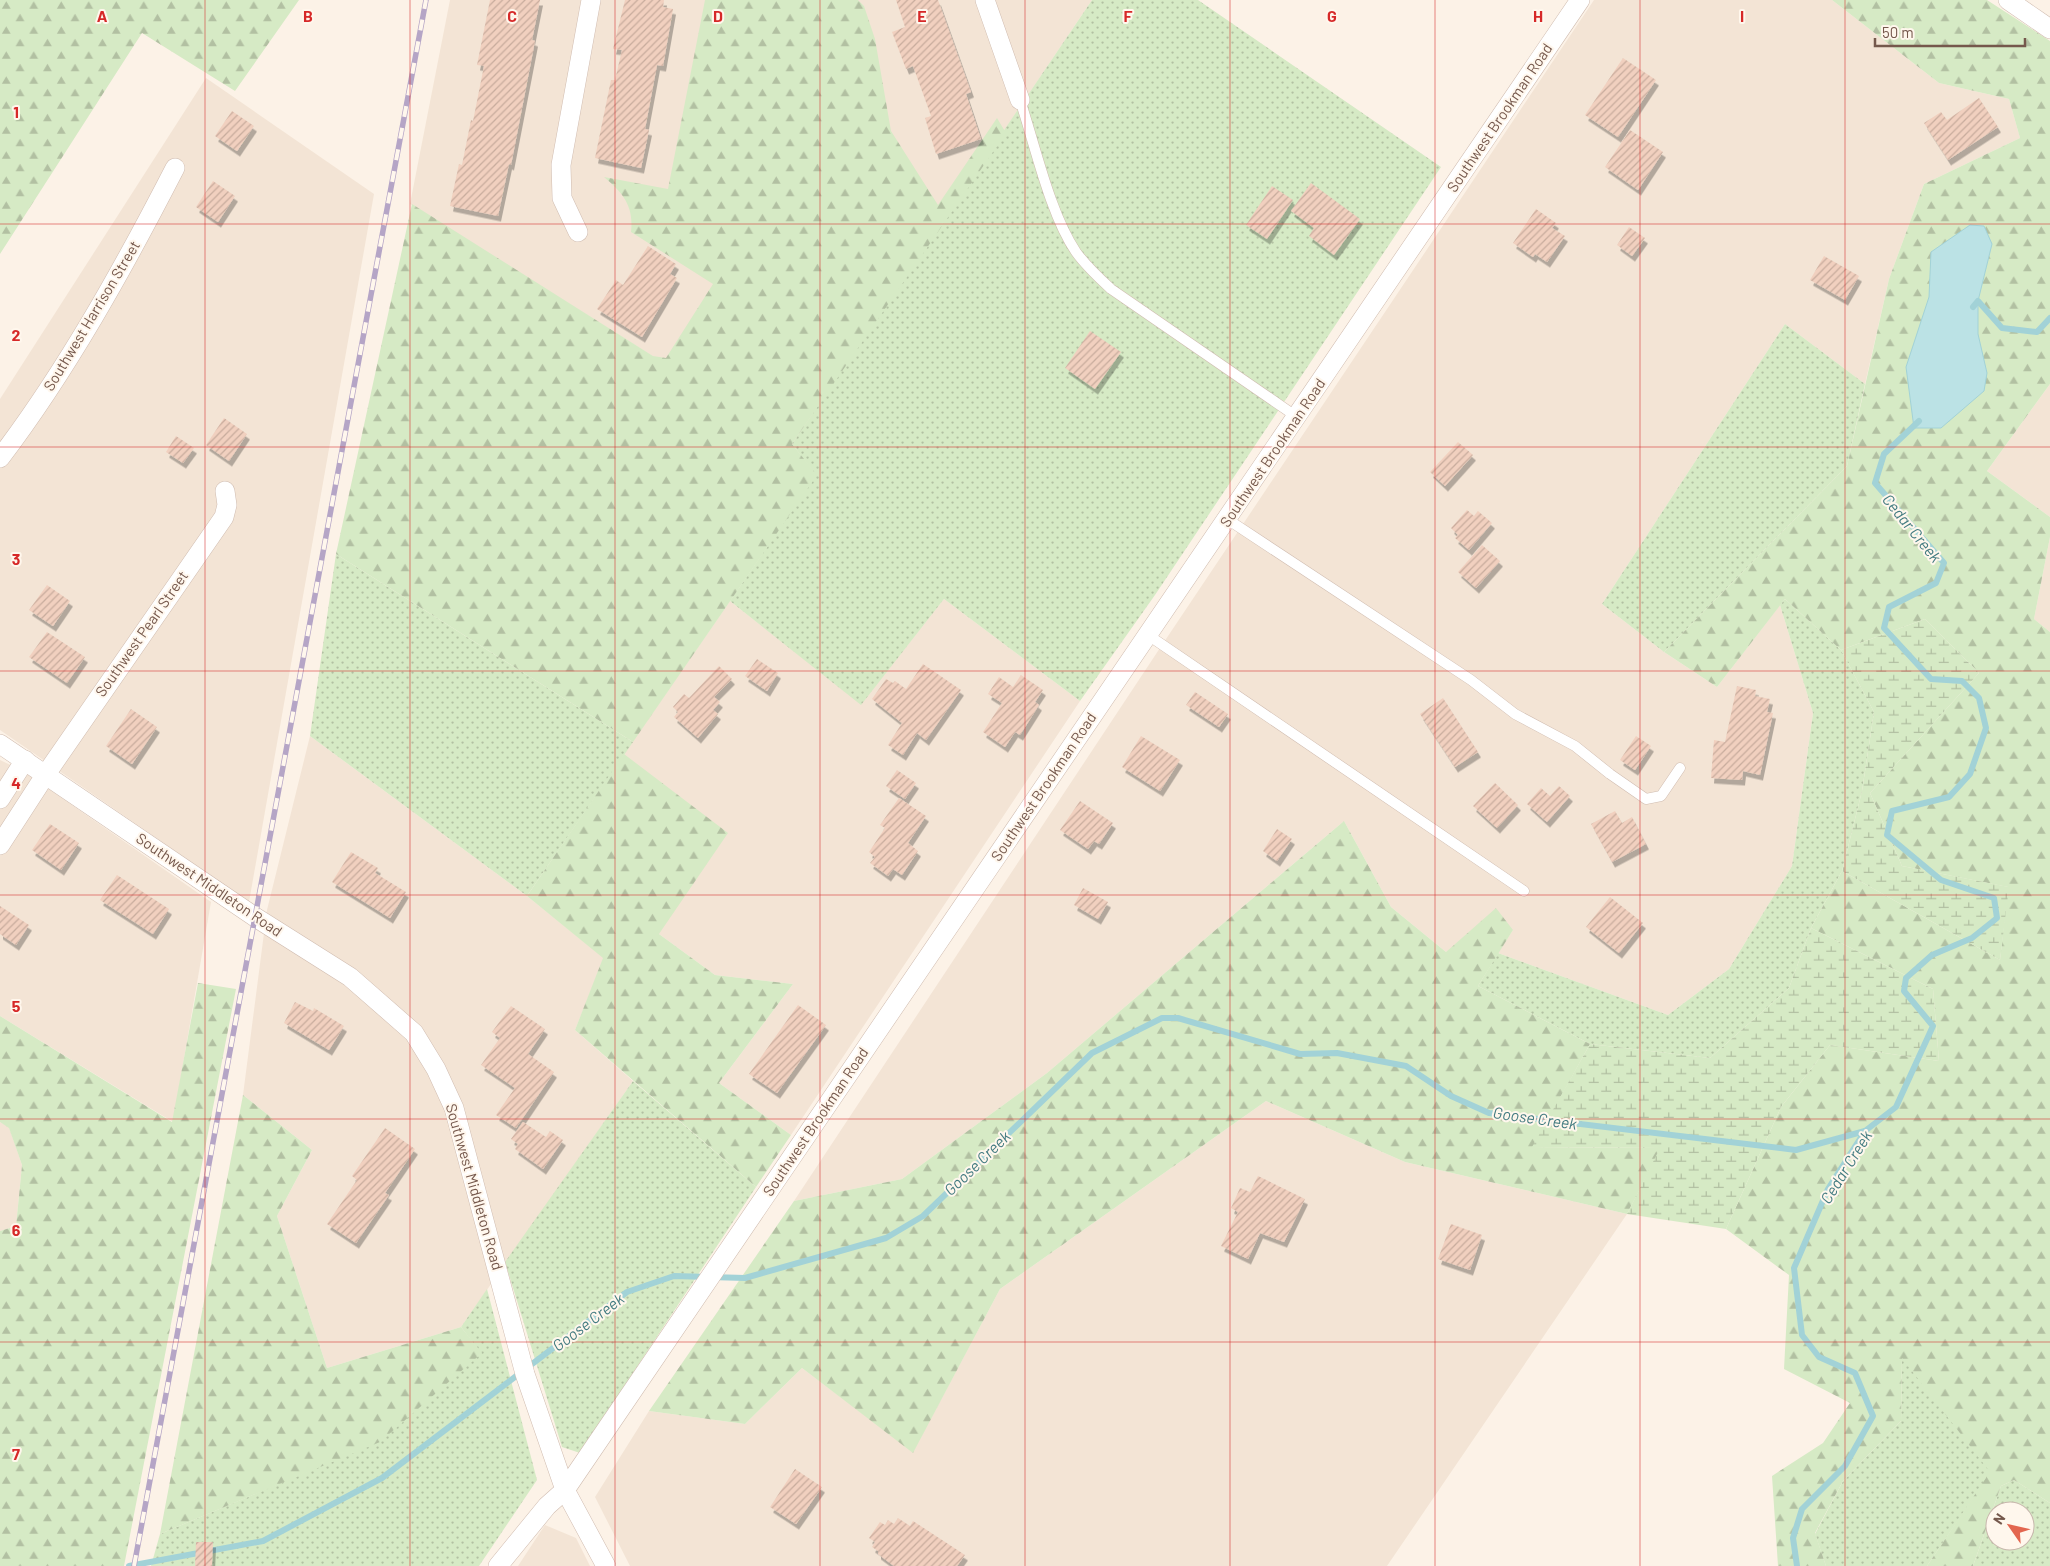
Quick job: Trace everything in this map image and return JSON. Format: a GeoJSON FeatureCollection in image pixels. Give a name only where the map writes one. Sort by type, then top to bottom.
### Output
{"type":"FeatureCollection","features":[{"type":"Feature","properties":{"kind":"street"},"geometry":{"type":"LineString","coordinates":[[578,232],[562,198],[561,166],[591,0]]}},
{"type":"Feature","properties":{"kind":"street"},"geometry":{"type":"LineString","coordinates":[[985,0],[1020,100]]}},
{"type":"Feature","properties":{"kind":"street","name":"Southwest Brookman Road"},"geometry":{"type":"LineString","coordinates":[[498,1566],[547,1506],[565,1490],[1580,0]]}},
{"type":"Feature","properties":{"kind":"street"},"geometry":{"type":"LineString","coordinates":[[2008,0],[2050,29]]}},
{"type":"Feature","properties":{"kind":"street","name":"Southwest Harrison Street"},"geometry":{"type":"LineString","coordinates":[[0,458],[49,387],[137,242],[175,168]]}},
{"type":"Feature","properties":{"kind":"street","name":"Southwest Pearl Street"},"geometry":{"type":"LineString","coordinates":[[0,846],[46,774],[224,517],[227,505],[225,491]]}},
{"type":"Feature","properties":{"kind":"street","name":"Southwest Middleton Road"},"geometry":{"type":"LineString","coordinates":[[0,744],[255,917],[350,977],[414,1033],[436,1069],[454,1108],[526,1374],[565,1490],[606,1566]]}},
{"type":"Feature","properties":{"kind":"street"},"geometry":{"type":"LineString","coordinates":[[0,799],[25,760]]}},
{"type":"Feature","properties":{"kind":"lane"},"geometry":{"type":"LineString","coordinates":[[1020,100],[1060,223],[1076,252],[1093,272],[1110,289],[1297,417]]}},
{"type":"Feature","properties":{"kind":"lane"},"geometry":{"type":"LineString","coordinates":[[1227,519],[1470,680],[1515,714],[1575,746],[1610,774],[1646,799],[1661,796],[1680,768]]}},
{"type":"Feature","properties":{"kind":"lane"},"geometry":{"type":"LineString","coordinates":[[1148,635],[1524,891]]}},
{"type":"Feature","properties":{"kind":"shaded area"},"geometry":{"type":"Polygon","coordinates":[[[450,0],[1092,0],[793,444],[410,204],[450,0]]]}},
{"type":"Feature","properties":{"kind":"shaded area"},"geometry":{"type":"Polygon","coordinates":[[[1594,0],[1832,0],[1939,83],[2009,99],[2020,138],[1924,184],[1889,279],[1865,384],[1785,324],[1602,604],[1664,652],[1717,687],[1780,605],[1813,713],[1792,866],[1729,969],[1668,1015],[1498,953],[1513,930],[1446,952],[1391,907],[1344,821],[1047,1073],[902,1179],[794,1201],[1158,651],[1594,0]]]}},
{"type":"Feature","properties":{"kind":"shaded area"},"geometry":{"type":"Polygon","coordinates":[[[206,78],[374,194],[249,902],[0,730],[0,399],[206,78]]]}},
{"type":"Feature","properties":{"kind":"shaded area"},"geometry":{"type":"Polygon","coordinates":[[[2050,384],[2050,517],[1987,471],[2050,384]]]}},
{"type":"Feature","properties":{"kind":"shaded area"},"geometry":{"type":"Polygon","coordinates":[[[2050,537],[2050,632],[2034,619],[2050,537]]]}},
{"type":"Feature","properties":{"kind":"shaded area"},"geometry":{"type":"Polygon","coordinates":[[[944,599],[1080,701],[791,1135],[719,1083],[793,984],[715,975],[659,934],[624,754],[730,601],[861,704],[944,599]]]}},
{"type":"Feature","properties":{"kind":"shaded area"},"geometry":{"type":"Polygon","coordinates":[[[310,736],[527,896],[604,958],[575,1030],[633,1081],[461,1327],[327,1368],[277,1216],[312,1150],[243,1095],[267,910],[310,736]]]}},
{"type":"Feature","properties":{"kind":"shaded area"},"geometry":{"type":"Polygon","coordinates":[[[0,760],[23,771],[211,902],[173,1122],[0,1016],[0,760]]]}},
{"type":"Feature","properties":{"kind":"shaded area"},"geometry":{"type":"Polygon","coordinates":[[[1266,1101],[1405,1162],[1627,1214],[1387,1566],[630,1566],[595,1497],[649,1411],[745,1424],[802,1368],[913,1452],[1000,1289],[1266,1101]]]}},
{"type":"Feature","properties":{"kind":"shaded area"},"geometry":{"type":"Polygon","coordinates":[[[0,1122],[9,1127],[22,1165],[16,1226],[0,1231],[0,1122]]]}},
{"type":"Feature","properties":{"kind":"shaded area"},"geometry":{"type":"Polygon","coordinates":[[[545,1525],[576,1538],[590,1566],[518,1566],[545,1525]]]}},
{"type":"Feature","properties":{"kind":"green space"},"geometry":{"type":"Polygon","coordinates":[[[0,0],[299,0],[235,91],[142,33],[0,254],[0,0]]]}},
{"type":"Feature","properties":{"kind":"green space"},"geometry":{"type":"Polygon","coordinates":[[[705,0],[858,0],[864,6],[875,39],[891,131],[938,205],[997,118],[1006,133],[792,444],[817,475],[633,742],[336,554],[412,204],[653,356],[666,358],[713,284],[631,232],[629,207],[617,189],[604,177],[668,189],[705,0]]]}},
{"type":"Feature","properties":{"kind":"green space"},"geometry":{"type":"Polygon","coordinates":[[[1092,0],[1198,0],[1441,167],[1155,595],[1080,701],[944,599],[861,705],[730,601],[816,475],[792,444],[1092,0]]]}},
{"type":"Feature","properties":{"kind":"green space"},"geometry":{"type":"Polygon","coordinates":[[[1832,0],[1987,0],[2050,41],[2050,384],[1987,471],[2050,517],[2050,537],[2034,619],[2050,632],[2050,1503],[2014,1480],[2001,1486],[1996,1501],[1985,1501],[1985,1532],[1973,1566],[1927,1566],[1990,1472],[1902,1358],[1901,1421],[1843,1481],[1815,1533],[1826,1566],[1778,1566],[1772,1476],[1823,1443],[1850,1403],[1784,1369],[1789,1275],[1726,1229],[1781,1107],[1830,1045],[1939,1061],[1933,989],[1811,928],[1842,871],[2000,960],[2008,887],[1902,866],[1870,793],[1979,673],[1925,619],[1841,650],[1785,599],[1717,687],[1664,652],[1847,466],[1889,279],[1924,184],[2020,138],[2009,99],[1939,83],[1832,0]]]}},
{"type":"Feature","properties":{"kind":"green space"},"geometry":{"type":"Polygon","coordinates":[[[1785,324],[1865,384],[1847,466],[1664,652],[1602,604],[1785,324]]]}},
{"type":"Feature","properties":{"kind":"green space"},"geometry":{"type":"Polygon","coordinates":[[[336,554],[633,742],[527,896],[310,736],[336,554]]]}},
{"type":"Feature","properties":{"kind":"green space"},"geometry":{"type":"Polygon","coordinates":[[[1785,599],[1841,650],[1874,712],[1862,791],[1842,871],[1811,928],[1789,988],[1710,1058],[1590,1044],[1478,986],[1498,953],[1668,1015],[1729,969],[1792,866],[1813,713],[1780,605],[1785,599]]]}},
{"type":"Feature","properties":{"kind":"green space"},"geometry":{"type":"Polygon","coordinates":[[[1925,619],[1979,673],[1870,793],[1902,866],[2009,887],[2000,960],[1842,871],[1862,791],[1874,712],[1841,650],[1925,619]]]}},
{"type":"Feature","properties":{"kind":"green space"},"geometry":{"type":"Polygon","coordinates":[[[624,754],[728,833],[659,934],[715,975],[793,984],[719,1083],[791,1135],[756,1187],[575,1030],[603,958],[527,896],[624,754]]]}},
{"type":"Feature","properties":{"kind":"green space"},"geometry":{"type":"Polygon","coordinates":[[[1344,821],[1391,907],[1446,952],[1496,908],[1513,930],[1478,986],[1590,1044],[1533,1147],[1661,1148],[1627,1214],[1405,1162],[1266,1101],[1000,1289],[913,1453],[802,1368],[745,1424],[649,1411],[794,1201],[902,1179],[1047,1073],[1344,821]]]}},
{"type":"Feature","properties":{"kind":"green space"},"geometry":{"type":"Polygon","coordinates":[[[1811,928],[1933,989],[1939,1061],[1830,1045],[1781,1107],[1726,1229],[1627,1214],[1660,1148],[1532,1147],[1590,1044],[1710,1058],[1789,988],[1811,928]]]}},
{"type":"Feature","properties":{"kind":"green space"},"geometry":{"type":"Polygon","coordinates":[[[198,983],[236,989],[124,1566],[0,1566],[0,1231],[16,1226],[22,1165],[9,1128],[0,1122],[0,1016],[172,1122],[198,983]]]}},
{"type":"Feature","properties":{"kind":"green space"},"geometry":{"type":"Polygon","coordinates":[[[633,1081],[756,1187],[580,1453],[562,1447],[505,1262],[633,1081]]]}},
{"type":"Feature","properties":{"kind":"green space"},"geometry":{"type":"Polygon","coordinates":[[[243,1095],[312,1150],[277,1216],[327,1368],[461,1327],[482,1353],[380,1442],[160,1534],[243,1095]]]}},
{"type":"Feature","properties":{"kind":"green space"},"geometry":{"type":"Polygon","coordinates":[[[487,1289],[537,1480],[479,1566],[151,1566],[160,1534],[380,1441],[481,1353],[461,1327],[487,1289]]]}},
{"type":"Feature","properties":{"kind":"green space"},"geometry":{"type":"Polygon","coordinates":[[[1902,1357],[1991,1472],[1927,1566],[1826,1566],[1815,1534],[1843,1481],[1901,1421],[1902,1357]]]}},
{"type":"Feature","properties":{"kind":"green space"},"geometry":{"type":"Polygon","coordinates":[[[2014,1480],[2050,1503],[2050,1566],[1973,1566],[1985,1532],[1985,1551],[2035,1551],[2035,1501],[1996,1501],[2001,1486],[2014,1480]]]}},
{"type":"Feature","properties":{"kind":"water"},"geometry":{"type":"Polygon","coordinates":[[[1970,225],[1984,226],[1992,244],[1978,301],[1978,334],[1987,373],[1984,391],[1941,428],[1914,428],[1906,367],[1929,297],[1931,252],[1970,225]]]}},
{"type":"Feature","properties":{"kind":"building"},"geometry":{"type":"Polygon","coordinates":[[[490,0],[540,0],[532,40],[535,41],[511,165],[509,164],[498,216],[450,206],[459,164],[462,165],[471,120],[473,121],[484,66],[477,65],[490,0]]]}},
{"type":"Feature","properties":{"kind":"building"},"geometry":{"type":"Polygon","coordinates":[[[625,0],[664,0],[663,7],[673,9],[663,66],[657,65],[645,129],[649,130],[641,168],[595,158],[611,80],[615,80],[622,50],[613,49],[625,0]]]}},
{"type":"Feature","properties":{"kind":"building"},"geometry":{"type":"Polygon","coordinates":[[[896,0],[938,0],[971,92],[966,94],[981,139],[936,154],[925,118],[931,116],[913,66],[906,69],[892,32],[905,27],[896,0]]]}},
{"type":"Feature","properties":{"kind":"building"},"geometry":{"type":"Polygon","coordinates":[[[1623,58],[1656,80],[1618,137],[1585,115],[1623,58]]]}},
{"type":"Feature","properties":{"kind":"building"},"geometry":{"type":"Polygon","coordinates":[[[1979,98],[1998,127],[1948,160],[1924,123],[1941,112],[1947,120],[1979,98]]]}},
{"type":"Feature","properties":{"kind":"building"},"geometry":{"type":"Polygon","coordinates":[[[232,111],[254,126],[237,151],[215,136],[232,111]]]}},
{"type":"Feature","properties":{"kind":"building"},"geometry":{"type":"Polygon","coordinates":[[[1630,130],[1663,152],[1638,190],[1605,167],[1630,130]]]}},
{"type":"Feature","properties":{"kind":"building"},"geometry":{"type":"Polygon","coordinates":[[[213,181],[235,196],[218,222],[196,207],[213,181]]]}},
{"type":"Feature","properties":{"kind":"building"},"geometry":{"type":"Polygon","coordinates":[[[1311,183],[1360,219],[1334,255],[1309,236],[1314,228],[1291,211],[1311,183]]]}},
{"type":"Feature","properties":{"kind":"building"},"geometry":{"type":"Polygon","coordinates":[[[1272,186],[1293,200],[1267,239],[1246,225],[1272,186]]]}},
{"type":"Feature","properties":{"kind":"building"},"geometry":{"type":"Polygon","coordinates":[[[1536,209],[1556,223],[1552,228],[1565,236],[1547,262],[1535,254],[1533,257],[1513,243],[1536,209]]]}},
{"type":"Feature","properties":{"kind":"building"},"geometry":{"type":"Polygon","coordinates":[[[1629,227],[1645,238],[1632,256],[1617,245],[1629,227]]]}},
{"type":"Feature","properties":{"kind":"building"},"geometry":{"type":"Polygon","coordinates":[[[648,246],[676,264],[670,274],[677,278],[642,337],[597,309],[616,280],[623,285],[648,246]]]}},
{"type":"Feature","properties":{"kind":"building"},"geometry":{"type":"Polygon","coordinates":[[[1824,256],[1859,276],[1845,300],[1810,280],[1824,256]]]}},
{"type":"Feature","properties":{"kind":"building"},"geometry":{"type":"Polygon","coordinates":[[[1090,331],[1121,352],[1095,389],[1065,368],[1090,331]]]}},
{"type":"Feature","properties":{"kind":"building"},"geometry":{"type":"Polygon","coordinates":[[[224,418],[247,434],[229,461],[206,445],[224,418]]]}},
{"type":"Feature","properties":{"kind":"building"},"geometry":{"type":"Polygon","coordinates":[[[176,436],[194,448],[183,463],[166,452],[176,436]]]}},
{"type":"Feature","properties":{"kind":"building"},"geometry":{"type":"Polygon","coordinates":[[[1458,442],[1473,455],[1445,486],[1430,472],[1458,442]]]}},
{"type":"Feature","properties":{"kind":"building"},"geometry":{"type":"Polygon","coordinates":[[[1467,510],[1474,516],[1478,511],[1492,523],[1469,550],[1455,538],[1458,535],[1451,528],[1467,510]]]}},
{"type":"Feature","properties":{"kind":"building"},"geometry":{"type":"Polygon","coordinates":[[[1482,545],[1500,561],[1476,588],[1458,572],[1482,545]]]}},
{"type":"Feature","properties":{"kind":"building"},"geometry":{"type":"Polygon","coordinates":[[[47,585],[70,601],[53,626],[29,610],[47,585]]]}},
{"type":"Feature","properties":{"kind":"building"},"geometry":{"type":"Polygon","coordinates":[[[47,632],[85,657],[67,683],[29,657],[47,632]]]}},
{"type":"Feature","properties":{"kind":"building"},"geometry":{"type":"Polygon","coordinates":[[[757,659],[778,673],[767,691],[745,676],[757,659]]]}},
{"type":"Feature","properties":{"kind":"building"},"geometry":{"type":"Polygon","coordinates":[[[923,664],[961,690],[926,740],[917,733],[903,755],[888,745],[902,723],[872,699],[886,679],[893,683],[895,681],[906,689],[923,664]]]}},
{"type":"Feature","properties":{"kind":"building"},"geometry":{"type":"Polygon","coordinates":[[[719,666],[732,679],[714,697],[720,702],[713,710],[718,714],[698,738],[674,717],[678,712],[673,707],[684,694],[689,698],[719,666]]]}},
{"type":"Feature","properties":{"kind":"building"},"geometry":{"type":"Polygon","coordinates":[[[1021,675],[1043,690],[1035,702],[1039,705],[1020,735],[1015,732],[1005,747],[983,732],[1002,703],[988,694],[999,677],[1013,687],[1021,675]]]}},
{"type":"Feature","properties":{"kind":"building"},"geometry":{"type":"Polygon","coordinates":[[[1737,686],[1756,690],[1755,696],[1770,699],[1767,712],[1773,713],[1760,775],[1743,771],[1742,780],[1711,778],[1714,740],[1725,742],[1737,686]]]}},
{"type":"Feature","properties":{"kind":"building"},"geometry":{"type":"Polygon","coordinates":[[[1195,692],[1228,714],[1219,727],[1186,705],[1195,692]]]}},
{"type":"Feature","properties":{"kind":"building"},"geometry":{"type":"Polygon","coordinates":[[[1443,698],[1478,752],[1455,767],[1420,714],[1443,698]]]}},
{"type":"Feature","properties":{"kind":"building"},"geometry":{"type":"Polygon","coordinates":[[[131,709],[157,727],[132,764],[106,746],[131,709]]]}},
{"type":"Feature","properties":{"kind":"building"},"geometry":{"type":"Polygon","coordinates":[[[1141,736],[1180,760],[1160,791],[1122,767],[1141,736]]]}},
{"type":"Feature","properties":{"kind":"building"},"geometry":{"type":"Polygon","coordinates":[[[1636,736],[1651,746],[1635,770],[1620,760],[1636,736]]]}},
{"type":"Feature","properties":{"kind":"building"},"geometry":{"type":"Polygon","coordinates":[[[897,770],[916,783],[905,799],[886,786],[897,770]]]}},
{"type":"Feature","properties":{"kind":"building"},"geometry":{"type":"Polygon","coordinates":[[[1495,783],[1518,805],[1497,828],[1473,806],[1495,783]]]}},
{"type":"Feature","properties":{"kind":"building"},"geometry":{"type":"Polygon","coordinates":[[[1559,786],[1570,796],[1547,822],[1527,804],[1541,788],[1550,796],[1559,786]]]}},
{"type":"Feature","properties":{"kind":"building"},"geometry":{"type":"Polygon","coordinates":[[[899,798],[926,816],[908,843],[918,851],[902,875],[893,869],[888,876],[870,863],[875,857],[869,852],[885,828],[880,825],[899,798]]]}},
{"type":"Feature","properties":{"kind":"building"},"geometry":{"type":"Polygon","coordinates":[[[1080,801],[1113,823],[1099,844],[1094,841],[1088,849],[1060,830],[1080,801]]]}},
{"type":"Feature","properties":{"kind":"building"},"geometry":{"type":"Polygon","coordinates":[[[1615,811],[1622,823],[1632,817],[1646,844],[1612,862],[1591,824],[1615,811]]]}},
{"type":"Feature","properties":{"kind":"building"},"geometry":{"type":"Polygon","coordinates":[[[50,824],[79,843],[61,870],[32,850],[50,824]]]}},
{"type":"Feature","properties":{"kind":"building"},"geometry":{"type":"Polygon","coordinates":[[[1277,829],[1292,839],[1277,861],[1263,851],[1277,829]]]}},
{"type":"Feature","properties":{"kind":"building"},"geometry":{"type":"Polygon","coordinates":[[[351,852],[378,868],[375,873],[406,892],[390,918],[332,882],[351,852]]]}},
{"type":"Feature","properties":{"kind":"building"},"geometry":{"type":"Polygon","coordinates":[[[117,875],[169,909],[153,934],[100,900],[117,875]]]}},
{"type":"Feature","properties":{"kind":"building"},"geometry":{"type":"Polygon","coordinates":[[[1083,888],[1108,902],[1098,919],[1074,905],[1083,888]]]}},
{"type":"Feature","properties":{"kind":"building"},"geometry":{"type":"Polygon","coordinates":[[[1610,897],[1643,923],[1619,953],[1586,927],[1610,897]]]}},
{"type":"Feature","properties":{"kind":"building"},"geometry":{"type":"Polygon","coordinates":[[[0,906],[29,925],[16,945],[0,934],[0,906]]]}},
{"type":"Feature","properties":{"kind":"building"},"geometry":{"type":"Polygon","coordinates":[[[295,1002],[313,1011],[314,1008],[344,1026],[329,1050],[284,1023],[295,1002]]]}},
{"type":"Feature","properties":{"kind":"building"},"geometry":{"type":"Polygon","coordinates":[[[798,1005],[826,1025],[777,1093],[749,1074],[798,1005]]]}},
{"type":"Feature","properties":{"kind":"building"},"geometry":{"type":"Polygon","coordinates":[[[511,1006],[545,1029],[528,1054],[554,1072],[516,1128],[496,1115],[515,1088],[481,1065],[500,1038],[492,1032],[511,1006]]]}},
{"type":"Feature","properties":{"kind":"building"},"geometry":{"type":"Polygon","coordinates":[[[523,1122],[546,1137],[550,1131],[563,1140],[543,1169],[515,1149],[518,1144],[511,1139],[523,1122]]]}},
{"type":"Feature","properties":{"kind":"building"},"geometry":{"type":"Polygon","coordinates":[[[385,1128],[415,1149],[385,1193],[389,1195],[356,1243],[327,1224],[357,1180],[352,1176],[385,1128]]]}},
{"type":"Feature","properties":{"kind":"building"},"geometry":{"type":"Polygon","coordinates":[[[1258,1176],[1305,1199],[1284,1242],[1260,1233],[1248,1259],[1221,1246],[1238,1212],[1231,1208],[1240,1188],[1250,1192],[1258,1176]]]}},
{"type":"Feature","properties":{"kind":"building"},"geometry":{"type":"Polygon","coordinates":[[[1451,1224],[1482,1235],[1470,1270],[1438,1259],[1451,1224]]]}},
{"type":"Feature","properties":{"kind":"building"},"geometry":{"type":"Polygon","coordinates":[[[795,1469],[822,1487],[796,1524],[770,1507],[795,1469]]]}},
{"type":"Feature","properties":{"kind":"building"},"geometry":{"type":"Polygon","coordinates":[[[898,1518],[910,1526],[913,1521],[965,1555],[957,1566],[894,1566],[878,1554],[878,1551],[872,1547],[875,1542],[869,1538],[880,1522],[885,1525],[888,1520],[894,1524],[898,1518]]]}},
{"type":"Feature","properties":{"kind":"building"},"geometry":{"type":"Polygon","coordinates":[[[196,1542],[213,1542],[212,1566],[195,1566],[196,1542]]]}},
{"type":"Feature","properties":{"kind":"waterway","name":"Cedar Creek"},"geometry":{"type":"LineString","coordinates":[[1973,307],[1978,301],[2002,328],[2037,332],[2050,318]]}},
{"type":"Feature","properties":{"kind":"waterway","name":"Cedar Creek"},"geometry":{"type":"LineString","coordinates":[[1797,1566],[1793,1538],[1802,1509],[1845,1466],[1873,1416],[1855,1373],[1819,1357],[1802,1335],[1794,1268],[1828,1189],[1865,1131],[1896,1107],[1933,1026],[1904,991],[1906,978],[1932,955],[1972,938],[1997,918],[1994,898],[1941,880],[1887,835],[1892,811],[1949,797],[1970,774],[1986,728],[1979,698],[1962,681],[1931,679],[1884,628],[1889,607],[1936,583],[1944,563],[1875,483],[1884,454],[1919,421]]}},
{"type":"Feature","properties":{"kind":"waterway","name":"Goose Creek"},"geometry":{"type":"LineString","coordinates":[[129,1566],[263,1541],[382,1478],[627,1292],[674,1276],[745,1278],[886,1238],[923,1216],[1092,1053],[1162,1018],[1178,1018],[1300,1054],[1337,1053],[1406,1066],[1451,1096],[1489,1113],[1796,1150],[1865,1131]]}},
{"type":"Feature","properties":{"kind":"railway"},"geometry":{"type":"LineString","coordinates":[[134,1566],[426,0]]}}]}
